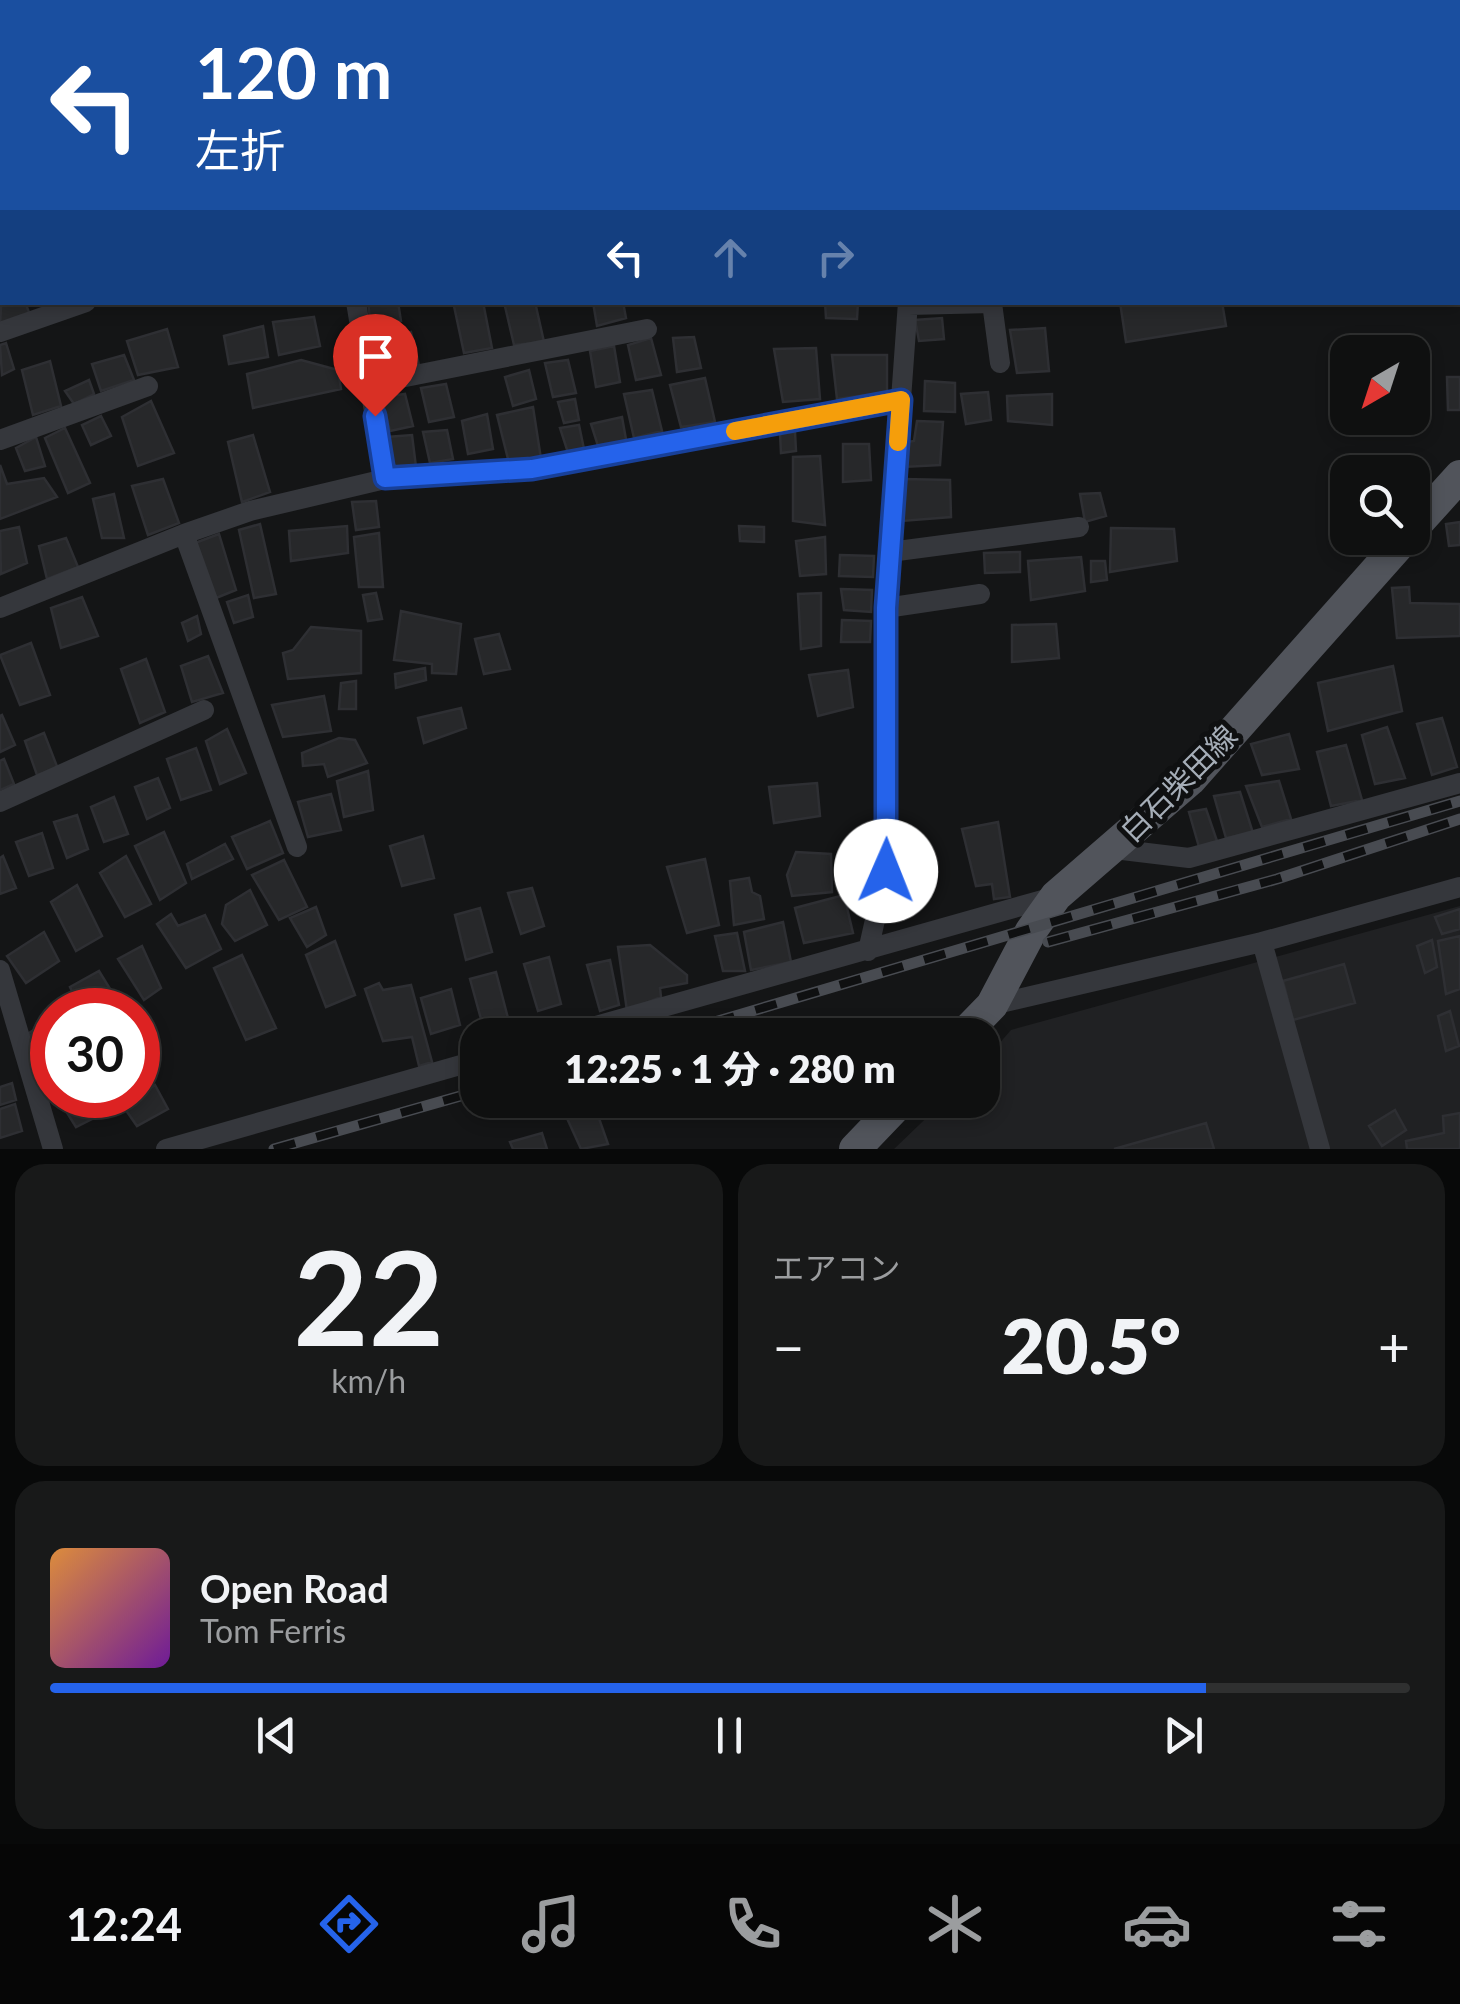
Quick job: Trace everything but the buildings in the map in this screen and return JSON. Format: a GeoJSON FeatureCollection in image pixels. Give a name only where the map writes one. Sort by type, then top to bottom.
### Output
{"type":"FeatureCollection","features":[{"type":"Feature","properties":{"kind":"main road"},"geometry":{"type":"LineString","coordinates":[[1430,509],[1460,476]]}},
{"type":"Feature","properties":{"kind":"main road","name":"白石柴田線"},"geometry":{"type":"LineString","coordinates":[[980,1018],[992,1005],[1056,896],[1190,780],[1390,555]]}},
{"type":"Feature","properties":{"kind":"main road"},"geometry":{"type":"LineString","coordinates":[[855,1149],[885,1118]]}},
{"type":"Feature","properties":{"kind":"street"},"geometry":{"type":"LineString","coordinates":[[0,332],[77,305]]}},
{"type":"Feature","properties":{"kind":"street"},"geometry":{"type":"LineString","coordinates":[[357,305],[385,478]]}},
{"type":"Feature","properties":{"kind":"street"},"geometry":{"type":"LineString","coordinates":[[868,951],[886,871],[886,608],[908,305]]}},
{"type":"Feature","properties":{"kind":"street"},"geometry":{"type":"LineString","coordinates":[[992,305],[1000,363]]}},
{"type":"Feature","properties":{"kind":"street"},"geometry":{"type":"LineString","coordinates":[[370,384],[646,328]]}},
{"type":"Feature","properties":{"kind":"street"},"geometry":{"type":"LineString","coordinates":[[0,440],[148,386]]}},
{"type":"Feature","properties":{"kind":"street"},"geometry":{"type":"LineString","coordinates":[[0,608],[250,510],[385,478],[532,469],[901,400]]}},
{"type":"Feature","properties":{"kind":"street"},"geometry":{"type":"LineString","coordinates":[[890,552],[1079,527]]}},
{"type":"Feature","properties":{"kind":"street"},"geometry":{"type":"LineString","coordinates":[[184,534],[297,847]]}},
{"type":"Feature","properties":{"kind":"street"},"geometry":{"type":"LineString","coordinates":[[886,608],[980,594]]}},
{"type":"Feature","properties":{"kind":"street"},"geometry":{"type":"LineString","coordinates":[[0,802],[204,710]]}},
{"type":"Feature","properties":{"kind":"street"},"geometry":{"type":"LineString","coordinates":[[1114,849],[1189,858],[1460,783]]}},
{"type":"Feature","properties":{"kind":"street"},"geometry":{"type":"LineString","coordinates":[[992,1005],[1262,942],[1460,887]]}},
{"type":"Feature","properties":{"kind":"street"},"geometry":{"type":"LineString","coordinates":[[626,1018],[1056,896]]}},
{"type":"Feature","properties":{"kind":"street"},"geometry":{"type":"LineString","coordinates":[[1262,942],[1320,1149]]}},
{"type":"Feature","properties":{"kind":"street"},"geometry":{"type":"LineString","coordinates":[[0,970],[53,1149]]}},
{"type":"Feature","properties":{"kind":"street"},"geometry":{"type":"LineString","coordinates":[[166,1149],[460,1065]]}},
{"type":"Feature","properties":{"kind":"shaded area"},"geometry":{"type":"Polygon","coordinates":[[[1460,906],[1460,1149],[894,1149],[926,1118],[1000,1118],[1000,1043],[1011,1030],[1460,906]]]}},
{"type":"Feature","properties":{"kind":"railway"},"geometry":{"type":"LineString","coordinates":[[728,1018],[1460,801]]}},
{"type":"Feature","properties":{"kind":"railway"},"geometry":{"type":"LineString","coordinates":[[1048,942],[1277,879],[1460,819]]}},
{"type":"Feature","properties":{"kind":"railway"},"geometry":{"type":"LineString","coordinates":[[274,1149],[460,1096]]}},
{"type":"Feature","properties":{"kind":"slow traffic"},"geometry":{"type":"LineString","coordinates":[[735,431],[901,400],[898,442]]}},
{"type":"Feature","properties":{"kind":"route"},"geometry":{"type":"LineString","coordinates":[[375,416],[385,478],[532,469],[901,400],[886,608],[886,871]]}}]}
